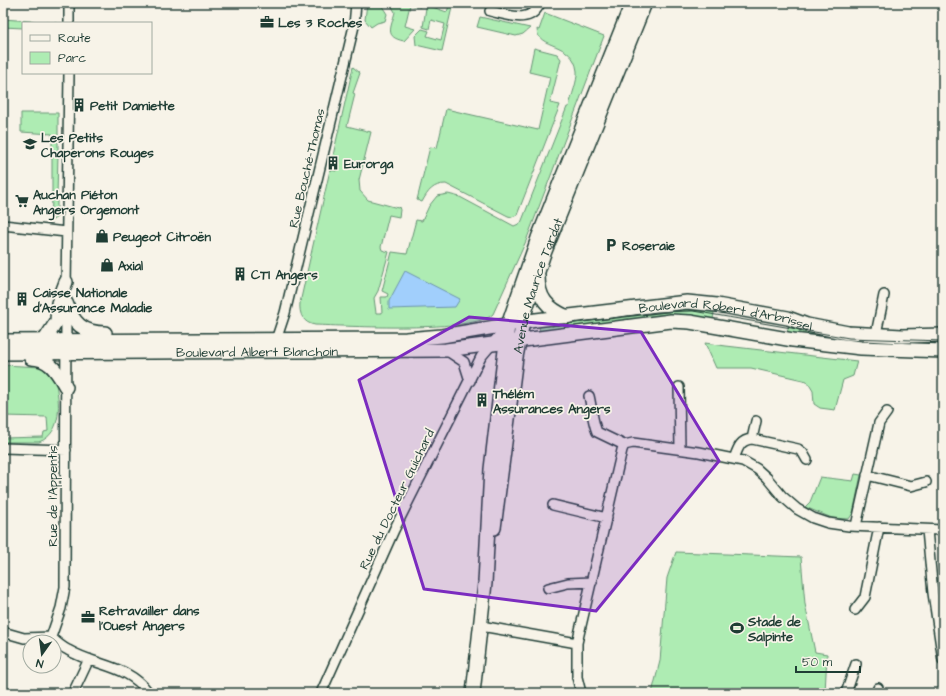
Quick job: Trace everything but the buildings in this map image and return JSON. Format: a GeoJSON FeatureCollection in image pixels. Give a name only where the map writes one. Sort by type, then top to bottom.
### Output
{"type":"FeatureCollection","features":[{"type":"Feature","properties":{"kind":"street"},"geometry":{"type":"LineString","coordinates":[[69,3],[69,22]]}},
{"type":"Feature","properties":{"kind":"street","name":"Rue Bouché-Thomas"},"geometry":{"type":"LineString","coordinates":[[278,339],[354,26],[356,3]]}},
{"type":"Feature","properties":{"kind":"street"},"geometry":{"type":"LineString","coordinates":[[490,11],[524,17],[535,12],[540,3]]}},
{"type":"Feature","properties":{"kind":"street","name":"Avenue Maurice Tardat"},"geometry":{"type":"LineString","coordinates":[[473,693],[485,583],[491,469],[511,342],[508,325],[538,238],[632,3]]}},
{"type":"Feature","properties":{"kind":"street","name":"Avenue Maurice Tardat"},"geometry":{"type":"LineString","coordinates":[[511,342],[523,322],[538,273],[645,3]]}},
{"type":"Feature","properties":{"kind":"street","name":"Rue de l'Appentis"},"geometry":{"type":"LineString","coordinates":[[52,634],[60,608],[64,587],[66,450],[66,232],[68,212],[69,74]]}},
{"type":"Feature","properties":{"kind":"street"},"geometry":{"type":"LineString","coordinates":[[3,225],[66,232]]}},
{"type":"Feature","properties":{"kind":"street"},"geometry":{"type":"LineString","coordinates":[[538,273],[539,290],[543,300],[550,308],[566,317]]}},
{"type":"Feature","properties":{"kind":"street"},"geometry":{"type":"LineString","coordinates":[[44,341],[57,321],[58,303],[66,282]]}},
{"type":"Feature","properties":{"kind":"street"},"geometry":{"type":"LineString","coordinates":[[876,334],[884,295]]}},
{"type":"Feature","properties":{"kind":"street","name":"Boulevard Robert d'Arbrissel"},"geometry":{"type":"LineString","coordinates":[[508,325],[687,302],[717,305],[788,318],[808,325],[848,333],[943,335]]}},
{"type":"Feature","properties":{"kind":"street"},"geometry":{"type":"LineString","coordinates":[[66,303],[70,314],[79,326],[85,330],[95,333],[133,334],[146,340]]}},
{"type":"Feature","properties":{"kind":"street","name":"Boulevard Robert d'Arbrissel"},"geometry":{"type":"LineString","coordinates":[[511,342],[671,321],[690,322],[793,340],[861,348],[943,351]]}},
{"type":"Feature","properties":{"kind":"street","name":"Boulevard Albert Blanchoin"},"geometry":{"type":"LineString","coordinates":[[3,353],[66,346],[146,340],[406,339],[442,336],[508,325]]}},
{"type":"Feature","properties":{"kind":"street","name":"Rue du Docteur Guichard"},"geometry":{"type":"LineString","coordinates":[[322,693],[394,530],[481,357],[490,344],[508,325]]}},
{"type":"Feature","properties":{"kind":"street"},"geometry":{"type":"LineString","coordinates":[[247,352],[256,348],[270,345],[278,339],[282,346],[290,351]]}},
{"type":"Feature","properties":{"kind":"street","name":"Boulevard Albert Blanchoin"},"geometry":{"type":"LineString","coordinates":[[3,341],[44,341],[66,346],[247,352],[446,350],[511,342]]}},
{"type":"Feature","properties":{"kind":"street"},"geometry":{"type":"LineString","coordinates":[[446,350],[464,362],[470,381]]}},
{"type":"Feature","properties":{"kind":"street"},"geometry":{"type":"LineString","coordinates":[[3,359],[34,358],[47,361],[55,369],[66,387]]}},
{"type":"Feature","properties":{"kind":"street"},"geometry":{"type":"LineString","coordinates":[[678,388],[680,449]]}},
{"type":"Feature","properties":{"kind":"street"},"geometry":{"type":"LineString","coordinates":[[589,396],[592,407],[593,421],[597,432],[624,445],[633,442],[680,449],[743,462],[757,469],[768,478],[782,496],[805,513],[828,523],[856,526],[943,530]]}},
{"type":"Feature","properties":{"kind":"street"},"geometry":{"type":"LineString","coordinates":[[856,526],[879,423],[887,412]]}},
{"type":"Feature","properties":{"kind":"street"},"geometry":{"type":"LineString","coordinates":[[752,439],[756,421]]}},
{"type":"Feature","properties":{"kind":"street"},"geometry":{"type":"LineString","coordinates":[[734,459],[740,443],[745,440],[752,439],[798,450],[803,453],[807,460]]}},
{"type":"Feature","properties":{"kind":"street"},"geometry":{"type":"LineString","coordinates":[[581,693],[577,676],[577,643],[624,445]]}},
{"type":"Feature","properties":{"kind":"street"},"geometry":{"type":"LineString","coordinates":[[3,448],[66,450]]}},
{"type":"Feature","properties":{"kind":"street"},"geometry":{"type":"LineString","coordinates":[[867,475],[911,486],[926,482]]}},
{"type":"Feature","properties":{"kind":"street"},"geometry":{"type":"LineString","coordinates":[[553,506],[607,518]]}},
{"type":"Feature","properties":{"kind":"street"},"geometry":{"type":"LineString","coordinates":[[855,610],[865,597],[879,527]]}},
{"type":"Feature","properties":{"kind":"street"},"geometry":{"type":"LineString","coordinates":[[927,530],[933,594],[943,660]]}},
{"type":"Feature","properties":{"kind":"street"},"geometry":{"type":"LineString","coordinates":[[548,588],[568,583],[592,582]]}},
{"type":"Feature","properties":{"kind":"street"},"geometry":{"type":"LineString","coordinates":[[481,626],[577,643]]}},
{"type":"Feature","properties":{"kind":"street"},"geometry":{"type":"LineString","coordinates":[[3,632],[22,637]]}},
{"type":"Feature","properties":{"kind":"street"},"geometry":{"type":"LineString","coordinates":[[62,646],[68,651],[127,673],[140,683],[149,693]]}},
{"type":"Feature","properties":{"kind":"street"},"geometry":{"type":"LineString","coordinates":[[73,693],[89,659]]}},
{"type":"Feature","properties":{"kind":"street"},"geometry":{"type":"LineString","coordinates":[[846,693],[856,664]]}},
{"type":"Feature","properties":{"kind":"highlighted area"},"geometry":{"type":"Polygon","coordinates":[[[469,317],[641,332],[719,461],[596,611],[424,589],[359,380],[469,317]]]}},
{"type":"Feature","properties":{"kind":"green space"},"geometry":{"type":"Polygon","coordinates":[[[367,3],[380,3],[387,14],[385,21],[377,23],[371,27],[365,20],[367,3]]]}},
{"type":"Feature","properties":{"kind":"green space"},"geometry":{"type":"Polygon","coordinates":[[[390,3],[421,3],[420,7],[410,5],[405,26],[415,29],[404,41],[394,37],[391,34],[390,31],[395,12],[390,3]]]}},
{"type":"Feature","properties":{"kind":"green space"},"geometry":{"type":"Polygon","coordinates":[[[450,3],[453,3],[442,51],[416,45],[415,36],[422,29],[429,31],[427,36],[441,40],[445,24],[431,20],[429,29],[423,27],[426,8],[429,6],[447,12],[450,3]]]}},
{"type":"Feature","properties":{"kind":"green space"},"geometry":{"type":"Polygon","coordinates":[[[545,13],[604,36],[526,241],[493,314],[481,320],[462,324],[437,326],[408,327],[315,325],[307,322],[301,314],[300,303],[330,170],[336,171],[339,159],[333,157],[353,67],[360,73],[353,93],[355,94],[347,126],[371,132],[359,180],[360,191],[368,200],[399,207],[400,210],[399,217],[389,215],[381,247],[382,250],[389,252],[378,291],[374,298],[376,313],[382,313],[381,297],[387,297],[388,294],[382,291],[392,252],[407,254],[416,220],[422,221],[429,206],[437,196],[448,194],[460,197],[514,226],[521,223],[567,107],[569,107],[577,75],[574,61],[569,54],[543,40],[539,36],[537,29],[539,30],[545,13]]]}},
{"type":"Feature","properties":{"kind":"green space"},"geometry":{"type":"Polygon","coordinates":[[[480,17],[530,28],[523,34],[516,36],[477,27],[480,17]]]}},
{"type":"Feature","properties":{"kind":"green space"},"geometry":{"type":"Polygon","coordinates":[[[3,19],[43,22],[22,22],[22,28],[3,27],[3,19]]]}},
{"type":"Feature","properties":{"kind":"green space"},"geometry":{"type":"Polygon","coordinates":[[[534,48],[557,54],[561,59],[550,103],[560,105],[517,215],[512,217],[508,216],[446,184],[438,185],[431,189],[422,202],[417,200],[430,147],[437,148],[446,109],[538,130],[550,77],[529,72],[534,48]]]}},
{"type":"Feature","properties":{"kind":"green space"},"geometry":{"type":"Polygon","coordinates":[[[21,113],[58,113],[58,152],[52,152],[52,134],[21,132],[21,113]]]}},
{"type":"Feature","properties":{"kind":"green space"},"geometry":{"type":"Polygon","coordinates":[[[52,153],[58,153],[57,197],[52,197],[52,153]]]}},
{"type":"Feature","properties":{"kind":"green space"},"geometry":{"type":"Polygon","coordinates":[[[52,200],[57,201],[57,217],[51,221],[52,200]]]}},
{"type":"Feature","properties":{"kind":"green space"},"geometry":{"type":"Polygon","coordinates":[[[671,309],[714,312],[713,320],[540,334],[539,326],[671,309]]]}},
{"type":"Feature","properties":{"kind":"green space"},"geometry":{"type":"Polygon","coordinates":[[[789,325],[943,339],[943,347],[866,346],[787,333],[789,325]]]}},
{"type":"Feature","properties":{"kind":"green space"},"geometry":{"type":"Polygon","coordinates":[[[705,343],[857,361],[853,376],[843,380],[835,410],[820,408],[814,404],[813,391],[807,381],[751,368],[716,368],[705,343]]]}},
{"type":"Feature","properties":{"kind":"green space"},"geometry":{"type":"Polygon","coordinates":[[[3,365],[41,367],[55,380],[58,397],[58,416],[56,424],[47,438],[39,442],[3,442],[3,438],[43,437],[44,432],[48,431],[47,417],[3,416],[3,365]]]}},
{"type":"Feature","properties":{"kind":"green space"},"geometry":{"type":"Polygon","coordinates":[[[855,474],[861,475],[853,513],[849,519],[832,518],[805,507],[810,502],[820,477],[853,481],[855,474]]]}},
{"type":"Feature","properties":{"kind":"green space","name":"Stade de Salpinte"},"geometry":{"type":"Polygon","coordinates":[[[676,552],[801,557],[805,604],[815,652],[827,654],[825,693],[652,693],[660,661],[667,578],[676,552]]]}},
{"type":"Feature","properties":{"kind":"water"},"geometry":{"type":"Polygon","coordinates":[[[405,271],[460,299],[455,307],[389,309],[389,301],[405,271]]]}},
{"type":"Feature","properties":{"kind":"tram line"},"geometry":{"type":"LineString","coordinates":[[552,326],[657,312],[693,311],[849,338],[943,341]]}},
{"type":"Feature","properties":{"kind":"place","name":"Les 3 Roches"},"geometry":{"type":"Point","coordinates":[267,22]}},
{"type":"Feature","properties":{"kind":"place","name":"Petit Damiette"},"geometry":{"type":"Point","coordinates":[79,105]}},
{"type":"Feature","properties":{"kind":"place","name":"Les Petits Chaperons Rouges"},"geometry":{"type":"Point","coordinates":[30,144]}},
{"type":"Feature","properties":{"kind":"place","name":"Eurorga"},"geometry":{"type":"Point","coordinates":[333,163]}},
{"type":"Feature","properties":{"kind":"place","name":"Auchan Piéton Angers Orgemont"},"geometry":{"type":"Point","coordinates":[22,201]}},
{"type":"Feature","properties":{"kind":"place","name":"Peugeot Citroën"},"geometry":{"type":"Point","coordinates":[102,236]}},
{"type":"Feature","properties":{"kind":"place","name":"Roseraie"},"geometry":{"type":"Point","coordinates":[611,245]}},
{"type":"Feature","properties":{"kind":"place","name":"Axial"},"geometry":{"type":"Point","coordinates":[107,265]}},
{"type":"Feature","properties":{"kind":"place","name":"CTI Angers"},"geometry":{"type":"Point","coordinates":[240,274]}},
{"type":"Feature","properties":{"kind":"place","name":"Caisse Nationale d'Assurance Maladie"},"geometry":{"type":"Point","coordinates":[22,299]}},
{"type":"Feature","properties":{"kind":"place","name":"Thélém Assurances Angers"},"geometry":{"type":"Point","coordinates":[482,400]}},
{"type":"Feature","properties":{"kind":"place","name":"Retravailler dans l'Ouest Angers"},"geometry":{"type":"Point","coordinates":[88,617]}},
{"type":"Feature","properties":{"kind":"place","name":"Stade de Salpinte"},"geometry":{"type":"Point","coordinates":[737,628]}}]}
